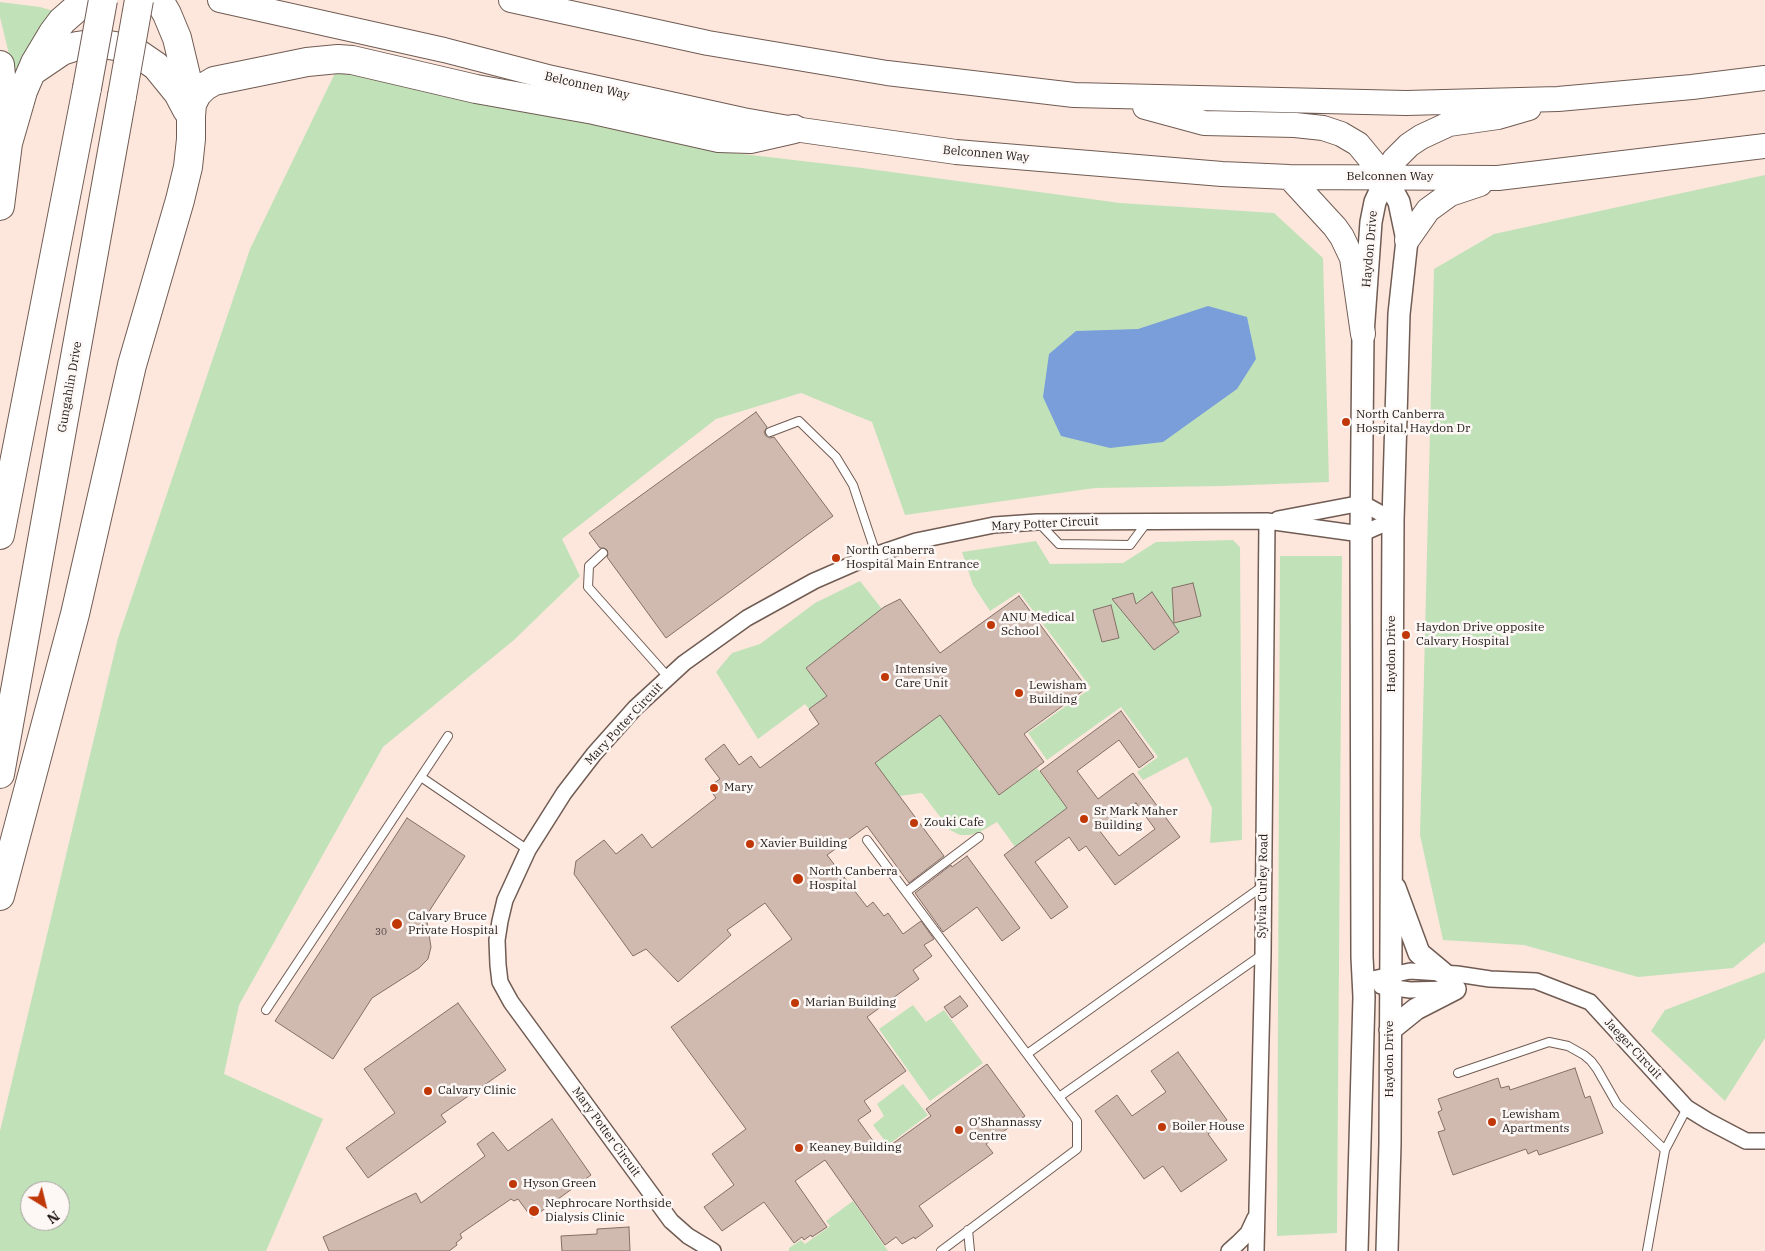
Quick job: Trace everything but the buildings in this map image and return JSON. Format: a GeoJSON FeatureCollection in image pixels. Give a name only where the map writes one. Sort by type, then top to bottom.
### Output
{"type":"FeatureCollection","features":[{"type":"Feature","properties":{"kind":"highway"},"geometry":{"type":"LineString","coordinates":[[0,206],[8,143],[23,91],[41,52],[53,33],[62,21],[86,0]]}},
{"type":"Feature","properties":{"kind":"highway"},"geometry":{"type":"LineString","coordinates":[[0,535],[103,0]]}},
{"type":"Feature","properties":{"kind":"highway","name":"Gungahlin Drive"},"geometry":{"type":"LineString","coordinates":[[0,774],[139,0]]}},
{"type":"Feature","properties":{"kind":"highway"},"geometry":{"type":"LineString","coordinates":[[159,0],[170,20],[182,55],[188,84],[191,116]]}},
{"type":"Feature","properties":{"kind":"highway"},"geometry":{"type":"LineString","coordinates":[[31,73],[62,51],[76,46],[97,43],[121,47],[137,53],[156,66],[178,93],[191,116]]}},
{"type":"Feature","properties":{"kind":"highway"},"geometry":{"type":"LineString","coordinates":[[0,896],[75,614],[132,365],[180,200],[190,154],[192,104],[197,94],[204,87],[214,81],[306,62],[338,59],[352,60],[476,89],[569,104],[719,138],[750,139],[794,129]]}},
{"type":"Feature","properties":{"kind":"highway"},"geometry":{"type":"LineString","coordinates":[[0,65],[8,143]]}},
{"type":"Feature","properties":{"kind":"main road","name":"Belconnen Way"},"geometry":{"type":"LineString","coordinates":[[220,0],[425,45],[552,78],[794,129],[956,152],[1212,173],[1289,177],[1498,178],[1765,146]]}},
{"type":"Feature","properties":{"kind":"main road"},"geometry":{"type":"LineString","coordinates":[[511,0],[708,43],[887,73],[1074,95],[1406,103],[1558,99],[1692,87],[1765,78]]}},
{"type":"Feature","properties":{"kind":"main road"},"geometry":{"type":"LineString","coordinates":[[1110,97],[1204,123],[1295,125],[1323,128],[1342,134],[1358,144],[1386,178],[1394,160],[1421,136],[1449,124],[1498,117],[1558,99]]}},
{"type":"Feature","properties":{"kind":"main road"},"geometry":{"type":"LineString","coordinates":[[1289,177],[1342,236],[1352,258],[1363,334]]}},
{"type":"Feature","properties":{"kind":"main road","name":"Haydon Drive"},"geometry":{"type":"LineString","coordinates":[[1386,178],[1399,202],[1407,240],[1398,314],[1393,520],[1391,982],[1387,1251]]}},
{"type":"Feature","properties":{"kind":"main road","name":"Haydon Drive"},"geometry":{"type":"LineString","coordinates":[[1357,1251],[1363,981],[1361,534],[1363,334],[1371,222],[1375,202],[1386,178]]}},
{"type":"Feature","properties":{"kind":"main road"},"geometry":{"type":"LineString","coordinates":[[1407,240],[1428,210],[1450,194],[1498,178]]}},
{"type":"Feature","properties":{"kind":"main road"},"geometry":{"type":"LineString","coordinates":[[1390,1030],[1449,981],[1419,953],[1391,879]]}},
{"type":"Feature","properties":{"kind":"street"},"geometry":{"type":"LineString","coordinates":[[1362,503],[1393,520]]}},
{"type":"Feature","properties":{"kind":"street","name":"Mary Potter Circuit"},"geometry":{"type":"LineString","coordinates":[[1267,521],[1362,503]]}},
{"type":"Feature","properties":{"kind":"street","name":"Mary Potter Circuit"},"geometry":{"type":"LineString","coordinates":[[710,1251],[688,1236],[671,1221],[511,1002],[500,982],[497,940],[500,921],[505,900],[528,850],[564,793],[594,754],[635,708],[668,677],[707,646],[756,613],[814,581],[876,554],[916,540],[994,525],[1037,522],[1148,520],[1267,521],[1361,534]]}},
{"type":"Feature","properties":{"kind":"street"},"geometry":{"type":"LineString","coordinates":[[1361,534],[1393,520]]}},
{"type":"Feature","properties":{"kind":"street","name":"Sylvia Curley Road"},"geometry":{"type":"LineString","coordinates":[[1256,1251],[1263,954],[1267,521]]}},
{"type":"Feature","properties":{"kind":"street","name":"Jaeger Circuit"},"geometry":{"type":"LineString","coordinates":[[1363,981],[1391,982],[1420,990],[1449,981],[1490,979],[1536,981],[1590,1002],[1688,1108],[1746,1141],[1765,1141]]}},
{"type":"Feature","properties":{"kind":"street"},"geometry":{"type":"LineString","coordinates":[[1228,1251],[1248,1232],[1257,1213]]}},
{"type":"Feature","properties":{"kind":"lane"},"geometry":{"type":"LineString","coordinates":[[770,432],[799,421],[836,457],[853,485],[876,554]]}},
{"type":"Feature","properties":{"kind":"lane"},"geometry":{"type":"LineString","coordinates":[[1037,522],[1059,544],[1130,545],[1148,520]]}},
{"type":"Feature","properties":{"kind":"lane"},"geometry":{"type":"LineString","coordinates":[[603,553],[589,566],[588,587],[668,677]]}},
{"type":"Feature","properties":{"kind":"lane"},"geometry":{"type":"LineString","coordinates":[[266,1010],[448,736]]}},
{"type":"Feature","properties":{"kind":"lane"},"geometry":{"type":"LineString","coordinates":[[421,777],[528,850]]}},
{"type":"Feature","properties":{"kind":"lane"},"geometry":{"type":"LineString","coordinates":[[906,892],[979,837]]}},
{"type":"Feature","properties":{"kind":"lane"},"geometry":{"type":"LineString","coordinates":[[867,840],[1077,1121],[1077,1149],[941,1251]]}},
{"type":"Feature","properties":{"kind":"lane"},"geometry":{"type":"LineString","coordinates":[[1028,1054],[1264,886]]}},
{"type":"Feature","properties":{"kind":"lane"},"geometry":{"type":"LineString","coordinates":[[1059,1097],[1263,954]]}},
{"type":"Feature","properties":{"kind":"lane"},"geometry":{"type":"LineString","coordinates":[[1458,1073],[1549,1042],[1568,1046],[1591,1061],[1597,1068],[1616,1104],[1665,1150]]}},
{"type":"Feature","properties":{"kind":"lane"},"geometry":{"type":"LineString","coordinates":[[1648,1251],[1665,1150],[1688,1108]]}},
{"type":"Feature","properties":{"kind":"lane"},"geometry":{"type":"LineString","coordinates":[[968,1230],[970,1251]]}},
{"type":"Feature","properties":{"kind":"green space"},"geometry":{"type":"Polygon","coordinates":[[[0,2],[40,7],[57,12],[19,75],[14,75],[0,17],[0,2]]]}},
{"type":"Feature","properties":{"kind":"green space"},"geometry":{"type":"Polygon","coordinates":[[[337,69],[717,151],[862,168],[1120,203],[1274,213],[1323,258],[1329,482],[1095,488],[905,515],[872,422],[801,393],[716,419],[562,539],[580,576],[514,640],[383,747],[239,1005],[224,1074],[323,1119],[266,1251],[0,1251],[0,1131],[118,638],[250,249],[337,69]]]}},
{"type":"Feature","properties":{"kind":"green space"},"geometry":{"type":"Polygon","coordinates":[[[1765,175],[1765,942],[1733,968],[1638,977],[1524,945],[1443,940],[1420,835],[1434,269],[1494,234],[1765,175]]]}},
{"type":"Feature","properties":{"kind":"green space"},"geometry":{"type":"Polygon","coordinates":[[[1233,540],[1240,547],[1242,840],[1210,843],[1212,808],[1187,757],[1143,780],[1137,772],[1158,757],[1121,707],[1047,760],[1028,733],[1091,688],[1019,592],[990,611],[973,585],[962,552],[1036,541],[1050,564],[1123,563],[1156,542],[1233,540]]]}},
{"type":"Feature","properties":{"kind":"green space"},"geometry":{"type":"Polygon","coordinates":[[[1280,556],[1342,556],[1337,1233],[1277,1236],[1280,556]]]}},
{"type":"Feature","properties":{"kind":"green space"},"geometry":{"type":"Polygon","coordinates":[[[860,581],[882,609],[806,668],[827,696],[809,709],[805,704],[758,739],[716,672],[732,653],[760,644],[815,603],[860,581]]]}},
{"type":"Feature","properties":{"kind":"green space"},"geometry":{"type":"Polygon","coordinates":[[[963,697],[953,732],[999,795],[1037,768],[1067,808],[1015,847],[997,822],[980,832],[970,835],[960,835],[950,830],[922,793],[899,796],[875,763],[963,697]]]}},
{"type":"Feature","properties":{"kind":"green space"},"geometry":{"type":"Polygon","coordinates":[[[1765,972],[1765,1038],[1725,1101],[1651,1031],[1665,1010],[1765,972]]]}},
{"type":"Feature","properties":{"kind":"green space"},"geometry":{"type":"Polygon","coordinates":[[[913,1005],[926,1022],[944,1010],[983,1063],[930,1101],[879,1029],[913,1005]]]}},
{"type":"Feature","properties":{"kind":"green space"},"geometry":{"type":"Polygon","coordinates":[[[903,1084],[928,1115],[888,1145],[873,1125],[884,1116],[877,1104],[903,1084]]]}},
{"type":"Feature","properties":{"kind":"green space"},"geometry":{"type":"Polygon","coordinates":[[[853,1201],[888,1251],[789,1251],[789,1248],[801,1240],[805,1244],[830,1226],[826,1221],[853,1201]]]}},
{"type":"Feature","properties":{"kind":"water"},"geometry":{"type":"Polygon","coordinates":[[[1208,306],[1247,317],[1256,359],[1237,389],[1163,442],[1110,448],[1061,436],[1043,397],[1049,354],[1076,331],[1138,329],[1208,306]]]}},
{"type":"Feature","properties":{"kind":"place","name":"North Canberra Hospital, Haydon Dr"},"geometry":{"type":"Point","coordinates":[1346,422]}},
{"type":"Feature","properties":{"kind":"place","name":"North Canberra Hospital Main Entrance"},"geometry":{"type":"Point","coordinates":[836,558]}},
{"type":"Feature","properties":{"kind":"place","name":"ANU Medical School"},"geometry":{"type":"Point","coordinates":[991,625]}},
{"type":"Feature","properties":{"kind":"place","name":"Haydon Drive opposite Calvary Hospital"},"geometry":{"type":"Point","coordinates":[1406,635]}},
{"type":"Feature","properties":{"kind":"place","name":"Intensive Care Unit"},"geometry":{"type":"Point","coordinates":[885,677]}},
{"type":"Feature","properties":{"kind":"place","name":"Lewisham Building"},"geometry":{"type":"Point","coordinates":[1019,693]}},
{"type":"Feature","properties":{"kind":"place","name":"Mary"},"geometry":{"type":"Point","coordinates":[714,788]}},
{"type":"Feature","properties":{"kind":"place","name":"Sr Mark Maher Building"},"geometry":{"type":"Point","coordinates":[1084,819]}},
{"type":"Feature","properties":{"kind":"place","name":"Zouki Cafe"},"geometry":{"type":"Point","coordinates":[914,823]}},
{"type":"Feature","properties":{"kind":"place","name":"Xavier Building"},"geometry":{"type":"Point","coordinates":[750,844]}},
{"type":"Feature","properties":{"kind":"place","name":"North Canberra Hospital"},"geometry":{"type":"Point","coordinates":[798,879]}},
{"type":"Feature","properties":{"kind":"place","name":"Calvary Bruce Private Hospital"},"geometry":{"type":"Point","coordinates":[397,924]}},
{"type":"Feature","properties":{"kind":"place","name":"Marian Building"},"geometry":{"type":"Point","coordinates":[795,1003]}},
{"type":"Feature","properties":{"kind":"place","name":"Calvary Clinic"},"geometry":{"type":"Point","coordinates":[428,1091]}},
{"type":"Feature","properties":{"kind":"place","name":"Lewisham Apartments"},"geometry":{"type":"Point","coordinates":[1492,1122]}},
{"type":"Feature","properties":{"kind":"place","name":"Boiler House"},"geometry":{"type":"Point","coordinates":[1162,1127]}},
{"type":"Feature","properties":{"kind":"place","name":"O’Shannassy Centre"},"geometry":{"type":"Point","coordinates":[959,1130]}},
{"type":"Feature","properties":{"kind":"place","name":"Keaney Building"},"geometry":{"type":"Point","coordinates":[799,1148]}},
{"type":"Feature","properties":{"kind":"place","name":"Hyson Green"},"geometry":{"type":"Point","coordinates":[513,1184]}},
{"type":"Feature","properties":{"kind":"place","name":"Nephrocare Northside Dialysis Clinic"},"geometry":{"type":"Point","coordinates":[534,1211]}}]}
